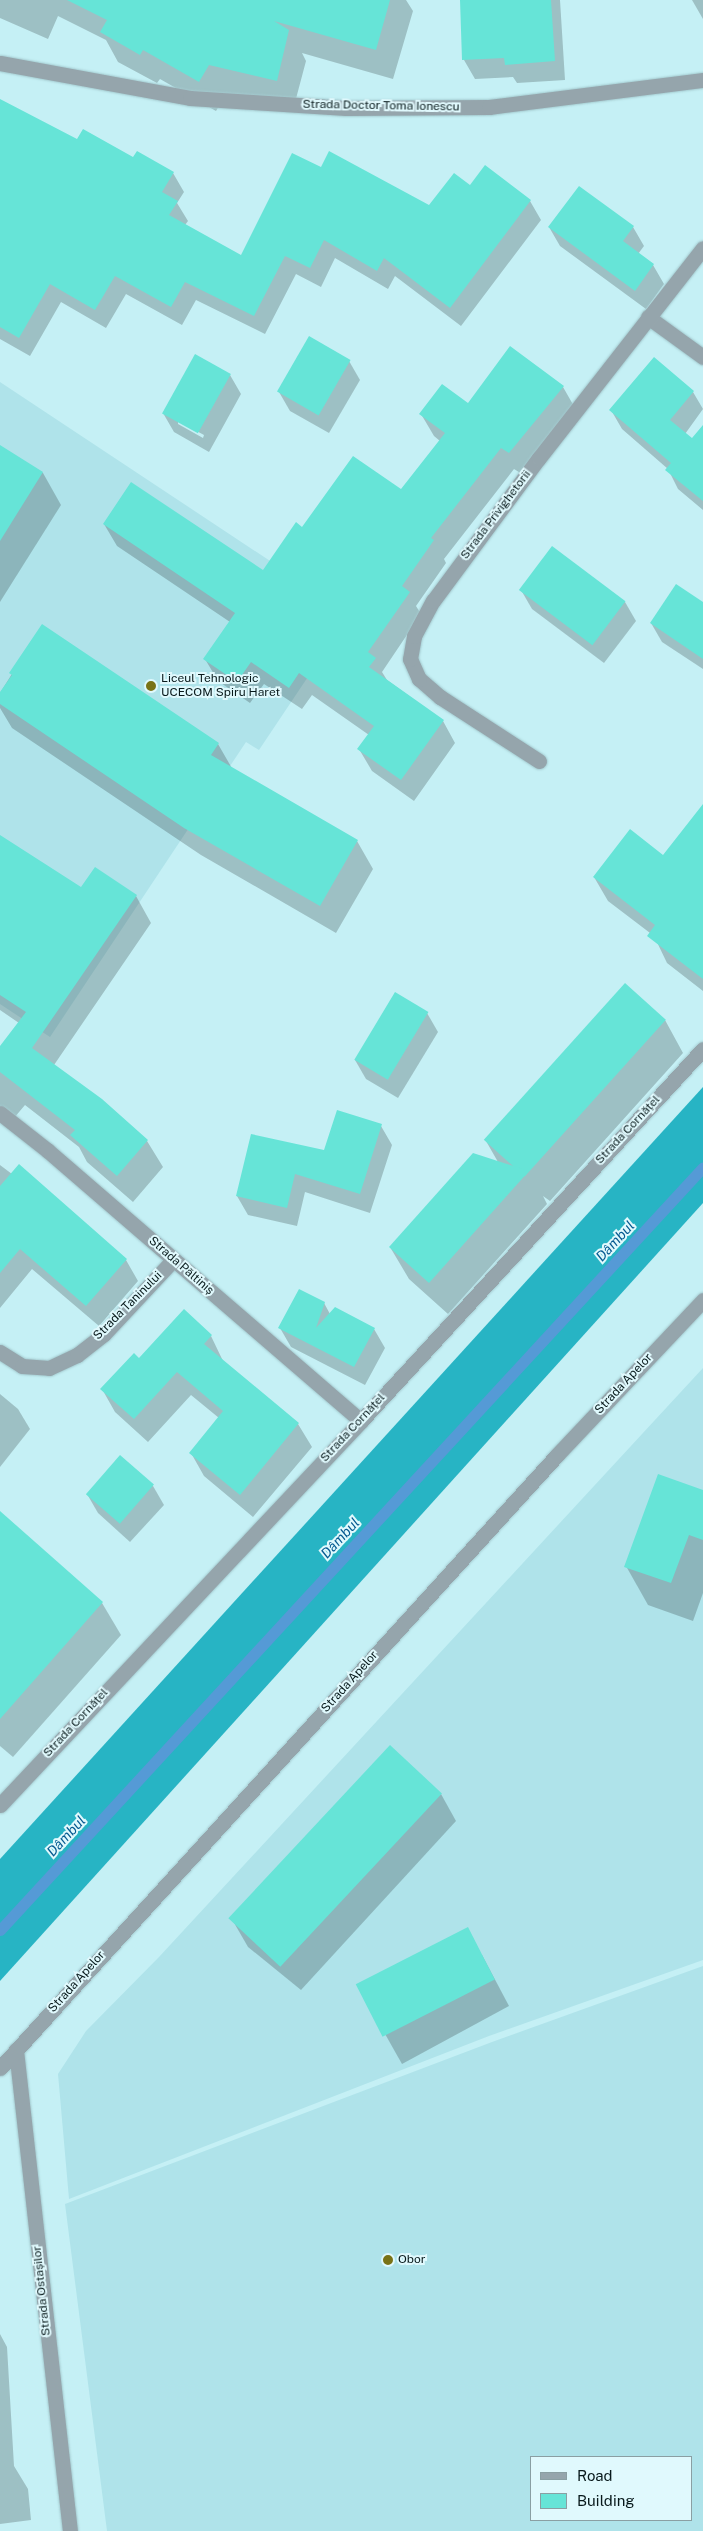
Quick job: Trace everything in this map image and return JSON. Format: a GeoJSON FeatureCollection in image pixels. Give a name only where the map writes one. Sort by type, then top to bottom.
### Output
{"type":"FeatureCollection","features":[{"type":"Feature","properties":{"kind":"street","name":"Strada Doctor Toma Ionescu"},"geometry":{"type":"LineString","coordinates":[[0,63],[190,98],[346,108],[489,107],[703,80]]}},
{"type":"Feature","properties":{"kind":"street","name":"Strada Privighetorii"},"geometry":{"type":"LineString","coordinates":[[539,761],[440,698],[419,679],[410,658],[414,636],[433,601],[648,317],[703,248]]}},
{"type":"Feature","properties":{"kind":"street"},"geometry":{"type":"LineString","coordinates":[[648,317],[703,357]]}},
{"type":"Feature","properties":{"kind":"street","name":"Strada Cornățel"},"geometry":{"type":"LineString","coordinates":[[0,1805],[6,1787],[361,1421],[703,1048]]}},
{"type":"Feature","properties":{"kind":"street","name":"Strada Păltiniș"},"geometry":{"type":"LineString","coordinates":[[0,1113],[47,1150],[361,1421]]}},
{"type":"Feature","properties":{"kind":"street","name":"Strada Taninului"},"geometry":{"type":"LineString","coordinates":[[0,1352],[22,1366],[48,1368],[77,1355],[104,1334],[173,1260]]}},
{"type":"Feature","properties":{"kind":"street","name":"Strada Apelor"},"geometry":{"type":"LineString","coordinates":[[0,2068],[558,1455],[703,1300]]}},
{"type":"Feature","properties":{"kind":"street","name":"Strada Ostașilor"},"geometry":{"type":"LineString","coordinates":[[16,2050],[70,2531]]}},
{"type":"Feature","properties":{"kind":"shaded area","name":"Liceul Tehnologic UCECOM Spiru Haret"},"geometry":{"type":"Polygon","coordinates":[[[0,382],[350,614],[259,750],[246,742],[50,1037],[0,1004],[0,382]]]}},
{"type":"Feature","properties":{"kind":"shaded area"},"geometry":{"type":"Polygon","coordinates":[[[703,1087],[703,1203],[0,1981],[0,1859],[703,1087]]]}},
{"type":"Feature","properties":{"kind":"shaded area"},"geometry":{"type":"Polygon","coordinates":[[[703,1368],[703,1960],[489,2036],[69,2199],[58,2074],[86,2031],[159,1957],[703,1368]]]}},
{"type":"Feature","properties":{"kind":"shaded area","name":"Obor"},"geometry":{"type":"Polygon","coordinates":[[[703,1966],[703,2531],[107,2531],[65,2204],[492,2042],[703,1966]]]}},
{"type":"Feature","properties":{"kind":"building"},"geometry":{"type":"Polygon","coordinates":[[[67,0],[390,0],[376,50],[274,21],[289,30],[277,81],[209,65],[199,82],[143,50],[140,55],[100,32],[107,20],[67,0]]]}},
{"type":"Feature","properties":{"kind":"building"},"geometry":{"type":"Polygon","coordinates":[[[460,0],[551,0],[555,61],[505,65],[504,58],[462,60],[460,0]]]}},
{"type":"Feature","properties":{"kind":"building"},"geometry":{"type":"Polygon","coordinates":[[[0,99],[77,139],[83,129],[133,157],[137,151],[174,172],[162,192],[178,201],[169,215],[241,255],[292,153],[321,167],[329,151],[429,205],[454,173],[470,185],[485,165],[531,200],[450,308],[384,258],[377,271],[324,240],[310,268],[285,256],[254,316],[185,282],[171,307],[115,276],[95,310],[50,284],[19,338],[0,327],[0,99]]]}},
{"type":"Feature","properties":{"kind":"building"},"geometry":{"type":"Polygon","coordinates":[[[579,186],[634,226],[623,241],[654,264],[635,291],[548,227],[579,186]]]}},
{"type":"Feature","properties":{"kind":"building"},"geometry":{"type":"Polygon","coordinates":[[[309,336],[351,360],[319,415],[277,391],[309,336]]]}},
{"type":"Feature","properties":{"kind":"building"},"geometry":{"type":"Polygon","coordinates":[[[510,346],[564,386],[509,453],[501,448],[431,538],[434,540],[402,586],[410,592],[368,652],[376,658],[369,667],[444,720],[401,780],[357,749],[374,726],[299,673],[289,688],[251,662],[237,682],[203,659],[235,613],[103,524],[131,482],[263,570],[296,522],[302,527],[353,456],[401,489],[445,433],[419,414],[442,384],[468,403],[510,346]]]}},
{"type":"Feature","properties":{"kind":"building"},"geometry":{"type":"Polygon","coordinates":[[[195,354],[231,374],[198,433],[162,413],[195,354]]]}},
{"type":"Feature","properties":{"kind":"building"},"geometry":{"type":"Polygon","coordinates":[[[654,357],[694,391],[670,420],[692,438],[703,425],[703,501],[665,470],[671,463],[609,410],[654,357]]]}},
{"type":"Feature","properties":{"kind":"building"},"geometry":{"type":"Polygon","coordinates":[[[0,445],[43,472],[0,541],[0,445]]]}},
{"type":"Feature","properties":{"kind":"building"},"geometry":{"type":"Polygon","coordinates":[[[552,546],[625,601],[592,645],[519,590],[552,546]]]}},
{"type":"Feature","properties":{"kind":"building"},"geometry":{"type":"Polygon","coordinates":[[[676,584],[703,602],[703,659],[650,623],[676,584]]]}},
{"type":"Feature","properties":{"kind":"building"},"geometry":{"type":"Polygon","coordinates":[[[42,624],[219,743],[211,755],[358,840],[320,906],[184,828],[0,704],[0,692],[12,675],[9,673],[42,624]]]}},
{"type":"Feature","properties":{"kind":"building"},"geometry":{"type":"Polygon","coordinates":[[[703,804],[703,979],[647,936],[655,925],[593,877],[630,829],[663,855],[703,804]]]}},
{"type":"Feature","properties":{"kind":"building"},"geometry":{"type":"Polygon","coordinates":[[[0,835],[81,887],[95,867],[137,895],[32,1048],[102,1099],[148,1140],[117,1176],[70,1135],[75,1130],[0,1072],[0,1046],[26,1012],[0,995],[0,835]]]}},
{"type":"Feature","properties":{"kind":"building"},"geometry":{"type":"Polygon","coordinates":[[[625,983],[666,1020],[525,1177],[484,1140],[625,983]]]}},
{"type":"Feature","properties":{"kind":"building"},"geometry":{"type":"Polygon","coordinates":[[[395,992],[428,1012],[388,1080],[354,1060],[395,992]]]}},
{"type":"Feature","properties":{"kind":"building"},"geometry":{"type":"Polygon","coordinates":[[[337,1110],[382,1124],[360,1194],[295,1174],[287,1208],[236,1196],[251,1134],[324,1150],[337,1110]]]}},
{"type":"Feature","properties":{"kind":"building"},"geometry":{"type":"Polygon","coordinates":[[[473,1153],[529,1171],[429,1283],[389,1247],[473,1153]]]}},
{"type":"Feature","properties":{"kind":"building"},"geometry":{"type":"Polygon","coordinates":[[[19,1164],[127,1259],[86,1306],[20,1249],[0,1273],[0,1186],[19,1164]]]}},
{"type":"Feature","properties":{"kind":"building"},"geometry":{"type":"Polygon","coordinates":[[[299,1289],[325,1302],[316,1328],[335,1307],[375,1328],[354,1367],[278,1328],[299,1289]]]}},
{"type":"Feature","properties":{"kind":"building"},"geometry":{"type":"Polygon","coordinates":[[[184,1309],[212,1335],[204,1344],[299,1423],[240,1495],[189,1453],[223,1411],[177,1372],[134,1419],[100,1389],[134,1353],[139,1358],[184,1309]]]}},
{"type":"Feature","properties":{"kind":"building"},"geometry":{"type":"Polygon","coordinates":[[[120,1455],[154,1485],[120,1524],[86,1494],[120,1455]]]}},
{"type":"Feature","properties":{"kind":"building"},"geometry":{"type":"Polygon","coordinates":[[[658,1474],[703,1490],[703,1540],[689,1535],[671,1583],[624,1567],[658,1474]]]}},
{"type":"Feature","properties":{"kind":"building"},"geometry":{"type":"Polygon","coordinates":[[[0,1511],[103,1602],[0,1719],[0,1511]]]}},
{"type":"Feature","properties":{"kind":"building"},"geometry":{"type":"Polygon","coordinates":[[[390,1745],[442,1793],[280,1967],[228,1918],[390,1745]]]}},
{"type":"Feature","properties":{"kind":"building"},"geometry":{"type":"Polygon","coordinates":[[[468,1927],[495,1980],[383,2037],[356,1984],[468,1927]]]}},
{"type":"Feature","properties":{"kind":"waterway","name":"Dâmbul"},"geometry":{"type":"LineString","coordinates":[[0,1930],[703,1167]]}},
{"type":"Feature","properties":{"kind":"place","name":"Liceul Tehnologic UCECOM Spiru Haret"},"geometry":{"type":"Point","coordinates":[151,686]}},
{"type":"Feature","properties":{"kind":"place","name":"Obor"},"geometry":{"type":"Point","coordinates":[388,2260]}}]}
